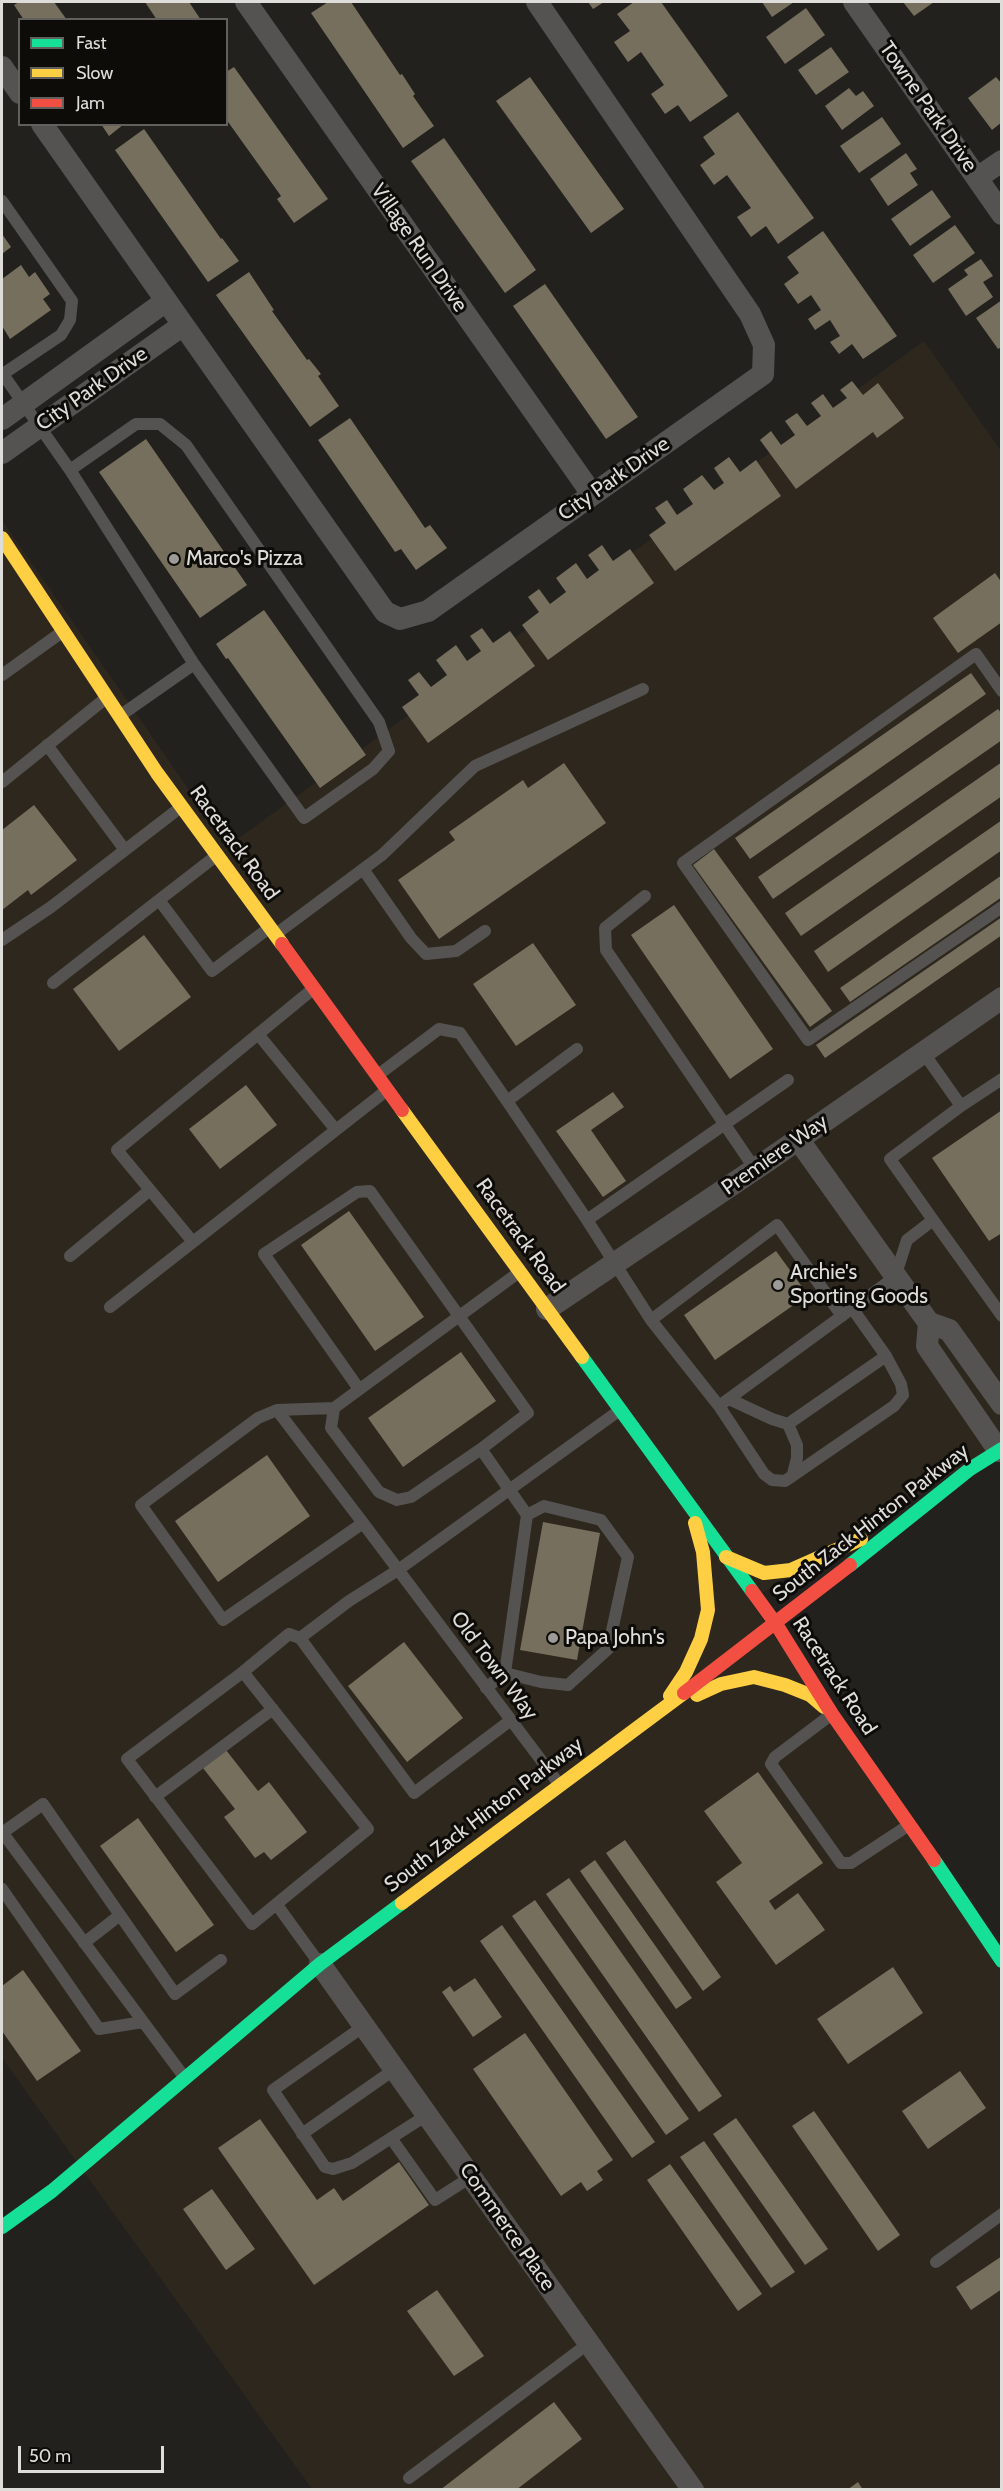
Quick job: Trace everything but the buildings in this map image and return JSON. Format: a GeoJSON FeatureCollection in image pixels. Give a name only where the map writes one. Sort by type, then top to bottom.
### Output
{"type":"FeatureCollection","features":[{"type":"Feature","properties":{"kind":"main road","name":"Racetrack Road"},"geometry":{"type":"LineString","coordinates":[[2,538],[182,806],[776,1624],[832,1714],[910,1824],[1002,1961]]}},
{"type":"Feature","properties":{"kind":"main road","name":"South Zack Hinton Parkway"},"geometry":{"type":"LineString","coordinates":[[2,2228],[52,2191],[320,1964],[776,1624],[970,1469],[1000,1450]]}},
{"type":"Feature","properties":{"kind":"main road"},"geometry":{"type":"LineString","coordinates":[[660,1711],[686,1672],[700,1639],[708,1610],[703,1552],[691,1507]]}},
{"type":"Feature","properties":{"kind":"main road"},"geometry":{"type":"LineString","coordinates":[[726,1557],[764,1573],[792,1570],[914,1514]]}},
{"type":"Feature","properties":{"kind":"main road"},"geometry":{"type":"LineString","coordinates":[[660,1711],[721,1684],[754,1677],[785,1685],[810,1695],[832,1714]]}},
{"type":"Feature","properties":{"kind":"street","name":"Village Run Drive"},"geometry":{"type":"LineString","coordinates":[[246,2],[592,494]]}},
{"type":"Feature","properties":{"kind":"street","name":"City Park Drive"},"geometry":{"type":"LineString","coordinates":[[43,126],[385,612],[400,619],[428,610],[763,374],[764,345],[750,314],[537,2]]}},
{"type":"Feature","properties":{"kind":"street","name":"Towne Park Drive"},"geometry":{"type":"LineString","coordinates":[[854,2],[1002,214]]}},
{"type":"Feature","properties":{"kind":"street"},"geometry":{"type":"LineString","coordinates":[[2,67],[18,90]]}},
{"type":"Feature","properties":{"kind":"street"},"geometry":{"type":"LineString","coordinates":[[977,178],[1002,160]]}},
{"type":"Feature","properties":{"kind":"street","name":"City Park Drive"},"geometry":{"type":"LineString","coordinates":[[2,419],[166,301]]}},
{"type":"Feature","properties":{"kind":"street","name":"City Park Drive"},"geometry":{"type":"LineString","coordinates":[[2,453],[183,325]]}},
{"type":"Feature","properties":{"kind":"street","name":"Premiere Way"},"geometry":{"type":"LineString","coordinates":[[548,1309],[1002,998]]}},
{"type":"Feature","properties":{"kind":"street"},"geometry":{"type":"LineString","coordinates":[[798,1139],[928,1323],[949,1330],[1002,1404]]}},
{"type":"Feature","properties":{"kind":"street"},"geometry":{"type":"LineString","coordinates":[[928,1323],[927,1346],[1000,1450]]}},
{"type":"Feature","properties":{"kind":"street","name":"Commerce Place"},"geometry":{"type":"LineString","coordinates":[[320,1964],[693,2490]]}},
{"type":"Feature","properties":{"kind":"lane"},"geometry":{"type":"LineString","coordinates":[[2,201],[72,301],[70,320],[61,335],[2,374],[70,470],[194,664],[304,818],[373,769],[389,751],[379,722],[186,446],[160,424],[136,424],[70,470]]}},
{"type":"Feature","properties":{"kind":"lane"},"geometry":{"type":"LineString","coordinates":[[2,675],[63,631]]}},
{"type":"Feature","properties":{"kind":"lane"},"geometry":{"type":"LineString","coordinates":[[1002,691],[976,654],[683,863],[808,1040],[1002,907]]}},
{"type":"Feature","properties":{"kind":"lane"},"geometry":{"type":"LineString","coordinates":[[120,716],[194,664]]}},
{"type":"Feature","properties":{"kind":"lane"},"geometry":{"type":"LineString","coordinates":[[159,900],[212,971],[382,855],[475,766],[643,689]]}},
{"type":"Feature","properties":{"kind":"lane"},"geometry":{"type":"LineString","coordinates":[[2,782],[107,697]]}},
{"type":"Feature","properties":{"kind":"lane"},"geometry":{"type":"LineString","coordinates":[[47,745],[125,850]]}},
{"type":"Feature","properties":{"kind":"lane"},"geometry":{"type":"LineString","coordinates":[[2,940],[51,907],[182,806]]}},
{"type":"Feature","properties":{"kind":"lane"},"geometry":{"type":"LineString","coordinates":[[53,983],[217,855]]}},
{"type":"Feature","properties":{"kind":"lane"},"geometry":{"type":"LineString","coordinates":[[363,869],[411,938],[426,954],[456,951],[485,931]]}},
{"type":"Feature","properties":{"kind":"lane"},"geometry":{"type":"LineString","coordinates":[[645,896],[605,928],[606,950],[754,1170]]}},
{"type":"Feature","properties":{"kind":"lane"},"geometry":{"type":"LineString","coordinates":[[193,1242],[117,1150],[314,988]]}},
{"type":"Feature","properties":{"kind":"lane"},"geometry":{"type":"LineString","coordinates":[[377,1076],[439,1029],[460,1033],[587,1220],[651,1320],[724,1403],[764,1474],[772,1480],[785,1480],[894,1406],[903,1395],[902,1384],[886,1356],[847,1312],[777,1225],[651,1320]]}},
{"type":"Feature","properties":{"kind":"lane"},"geometry":{"type":"LineString","coordinates":[[258,1034],[336,1130]]}},
{"type":"Feature","properties":{"kind":"lane"},"geometry":{"type":"LineString","coordinates":[[507,1101],[577,1049]]}},
{"type":"Feature","properties":{"kind":"lane"},"geometry":{"type":"LineString","coordinates":[[923,1052],[961,1106]]}},
{"type":"Feature","properties":{"kind":"lane"},"geometry":{"type":"LineString","coordinates":[[1002,1078],[890,1159],[1002,1316]]}},
{"type":"Feature","properties":{"kind":"lane"},"geometry":{"type":"LineString","coordinates":[[587,1220],[788,1080]]}},
{"type":"Feature","properties":{"kind":"lane"},"geometry":{"type":"LineString","coordinates":[[110,1307],[388,1089]]}},
{"type":"Feature","properties":{"kind":"lane"},"geometry":{"type":"LineString","coordinates":[[70,1256],[150,1190]]}},
{"type":"Feature","properties":{"kind":"lane"},"geometry":{"type":"LineString","coordinates":[[334,1408],[331,1428],[379,1492],[397,1500],[411,1497],[481,1449],[528,1413],[370,1191],[357,1192],[264,1254],[359,1389]]}},
{"type":"Feature","properties":{"kind":"lane"},"geometry":{"type":"LineString","coordinates":[[724,1403],[895,1277],[907,1240],[933,1220]]}},
{"type":"Feature","properties":{"kind":"lane"},"geometry":{"type":"LineString","coordinates":[[363,1523],[223,1620],[141,1505],[258,1418],[277,1410],[334,1408],[520,1271]]}},
{"type":"Feature","properties":{"kind":"lane"},"geometry":{"type":"LineString","coordinates":[[788,1424],[886,1356]]}},
{"type":"Feature","properties":{"kind":"lane"},"geometry":{"type":"LineString","coordinates":[[724,1403],[788,1424]]}},
{"type":"Feature","properties":{"kind":"lane","name":"Old Town Way"},"geometry":{"type":"LineString","coordinates":[[277,1410],[560,1785]]}},
{"type":"Feature","properties":{"kind":"lane"},"geometry":{"type":"LineString","coordinates":[[300,1638],[620,1410]]}},
{"type":"Feature","properties":{"kind":"lane"},"geometry":{"type":"LineString","coordinates":[[788,1424],[797,1445],[794,1474]]}},
{"type":"Feature","properties":{"kind":"lane"},"geometry":{"type":"LineString","coordinates":[[481,1449],[527,1515],[505,1673],[486,1688]]}},
{"type":"Feature","properties":{"kind":"lane"},"geometry":{"type":"LineString","coordinates":[[505,1673],[541,1682],[568,1685],[608,1649],[628,1557],[601,1520],[544,1506],[527,1515]]}},
{"type":"Feature","properties":{"kind":"lane"},"geometry":{"type":"LineString","coordinates":[[243,1672],[368,1829],[252,1924],[127,1759],[243,1672],[289,1634],[300,1638],[414,1793],[511,1720]]}},
{"type":"Feature","properties":{"kind":"lane"},"geometry":{"type":"LineString","coordinates":[[155,1797],[273,1709]]}},
{"type":"Feature","properties":{"kind":"lane"},"geometry":{"type":"LineString","coordinates":[[832,1714],[775,1758],[771,1764],[841,1863],[851,1863],[910,1824]]}},
{"type":"Feature","properties":{"kind":"lane"},"geometry":{"type":"LineString","coordinates":[[186,2079],[2,1833],[43,1804],[176,1994],[221,1960]]}},
{"type":"Feature","properties":{"kind":"lane"},"geometry":{"type":"LineString","coordinates":[[2,1888],[99,2029],[144,2022]]}},
{"type":"Feature","properties":{"kind":"lane"},"geometry":{"type":"LineString","coordinates":[[277,1905],[320,1964]]}},
{"type":"Feature","properties":{"kind":"lane"},"geometry":{"type":"LineString","coordinates":[[84,1943],[120,1915]]}},
{"type":"Feature","properties":{"kind":"lane"},"geometry":{"type":"LineString","coordinates":[[364,2026],[273,2090],[325,2167],[333,2169],[352,2163],[427,2115]]}},
{"type":"Feature","properties":{"kind":"lane"},"geometry":{"type":"LineString","coordinates":[[302,2134],[395,2069]]}},
{"type":"Feature","properties":{"kind":"lane"},"geometry":{"type":"LineString","coordinates":[[391,2138],[435,2200],[471,2177]]}},
{"type":"Feature","properties":{"kind":"lane"},"geometry":{"type":"LineString","coordinates":[[936,2262],[1002,2214]]}},
{"type":"Feature","properties":{"kind":"lane"},"geometry":{"type":"LineString","coordinates":[[409,2478],[589,2343]]}},
{"type":"Feature","properties":{"kind":"shaded area"},"geometry":{"type":"Polygon","coordinates":[[[924,341],[1001,451],[1001,1443],[750,1601],[1001,1964],[1001,2489],[312,2489],[2,2058],[2,520],[228,846],[924,341]]]}},
{"type":"Feature","properties":{"kind":"traffic: fast"},"geometry":{"type":"LineString","coordinates":[[582,1357],[752,1591]]}},
{"type":"Feature","properties":{"kind":"traffic: fast"},"geometry":{"type":"LineString","coordinates":[[850,1565],[970,1469],[1002,1449]]}},
{"type":"Feature","properties":{"kind":"traffic: fast"},"geometry":{"type":"LineString","coordinates":[[934,1860],[1002,1961]]}},
{"type":"Feature","properties":{"kind":"traffic: fast"},"geometry":{"type":"LineString","coordinates":[[2,2227],[52,2191],[320,1964],[402,1903]]}},
{"type":"Feature","properties":{"kind":"traffic: slow"},"geometry":{"type":"LineString","coordinates":[[2,538],[157,773],[282,944]]}},
{"type":"Feature","properties":{"kind":"traffic: slow"},"geometry":{"type":"LineString","coordinates":[[402,1110],[582,1357]]}},
{"type":"Feature","properties":{"kind":"traffic: slow"},"geometry":{"type":"LineString","coordinates":[[670,1696],[686,1672],[701,1639],[708,1610],[703,1552],[695,1523]]}},
{"type":"Feature","properties":{"kind":"traffic: slow"},"geometry":{"type":"LineString","coordinates":[[726,1557],[764,1573],[791,1570],[861,1539]]}},
{"type":"Feature","properties":{"kind":"traffic: slow"},"geometry":{"type":"LineString","coordinates":[[697,1695],[721,1684],[754,1677],[785,1685],[810,1695],[824,1707]]}},
{"type":"Feature","properties":{"kind":"traffic: slow"},"geometry":{"type":"LineString","coordinates":[[402,1903],[684,1693]]}},
{"type":"Feature","properties":{"kind":"traffic: jam"},"geometry":{"type":"LineString","coordinates":[[282,944],[402,1110]]}},
{"type":"Feature","properties":{"kind":"traffic: jam"},"geometry":{"type":"LineString","coordinates":[[684,1693],[850,1565]]}},
{"type":"Feature","properties":{"kind":"traffic: jam"},"geometry":{"type":"LineString","coordinates":[[752,1591],[776,1624],[832,1714],[934,1860]]}},
{"type":"Feature","properties":{"kind":"place","name":"Marco's Pizza"},"geometry":{"type":"Point","coordinates":[174,559]}},
{"type":"Feature","properties":{"kind":"place","name":"Archie's Sporting Goods"},"geometry":{"type":"Point","coordinates":[778,1285]}},
{"type":"Feature","properties":{"kind":"place","name":"Papa John's"},"geometry":{"type":"Point","coordinates":[553,1638]}}]}
